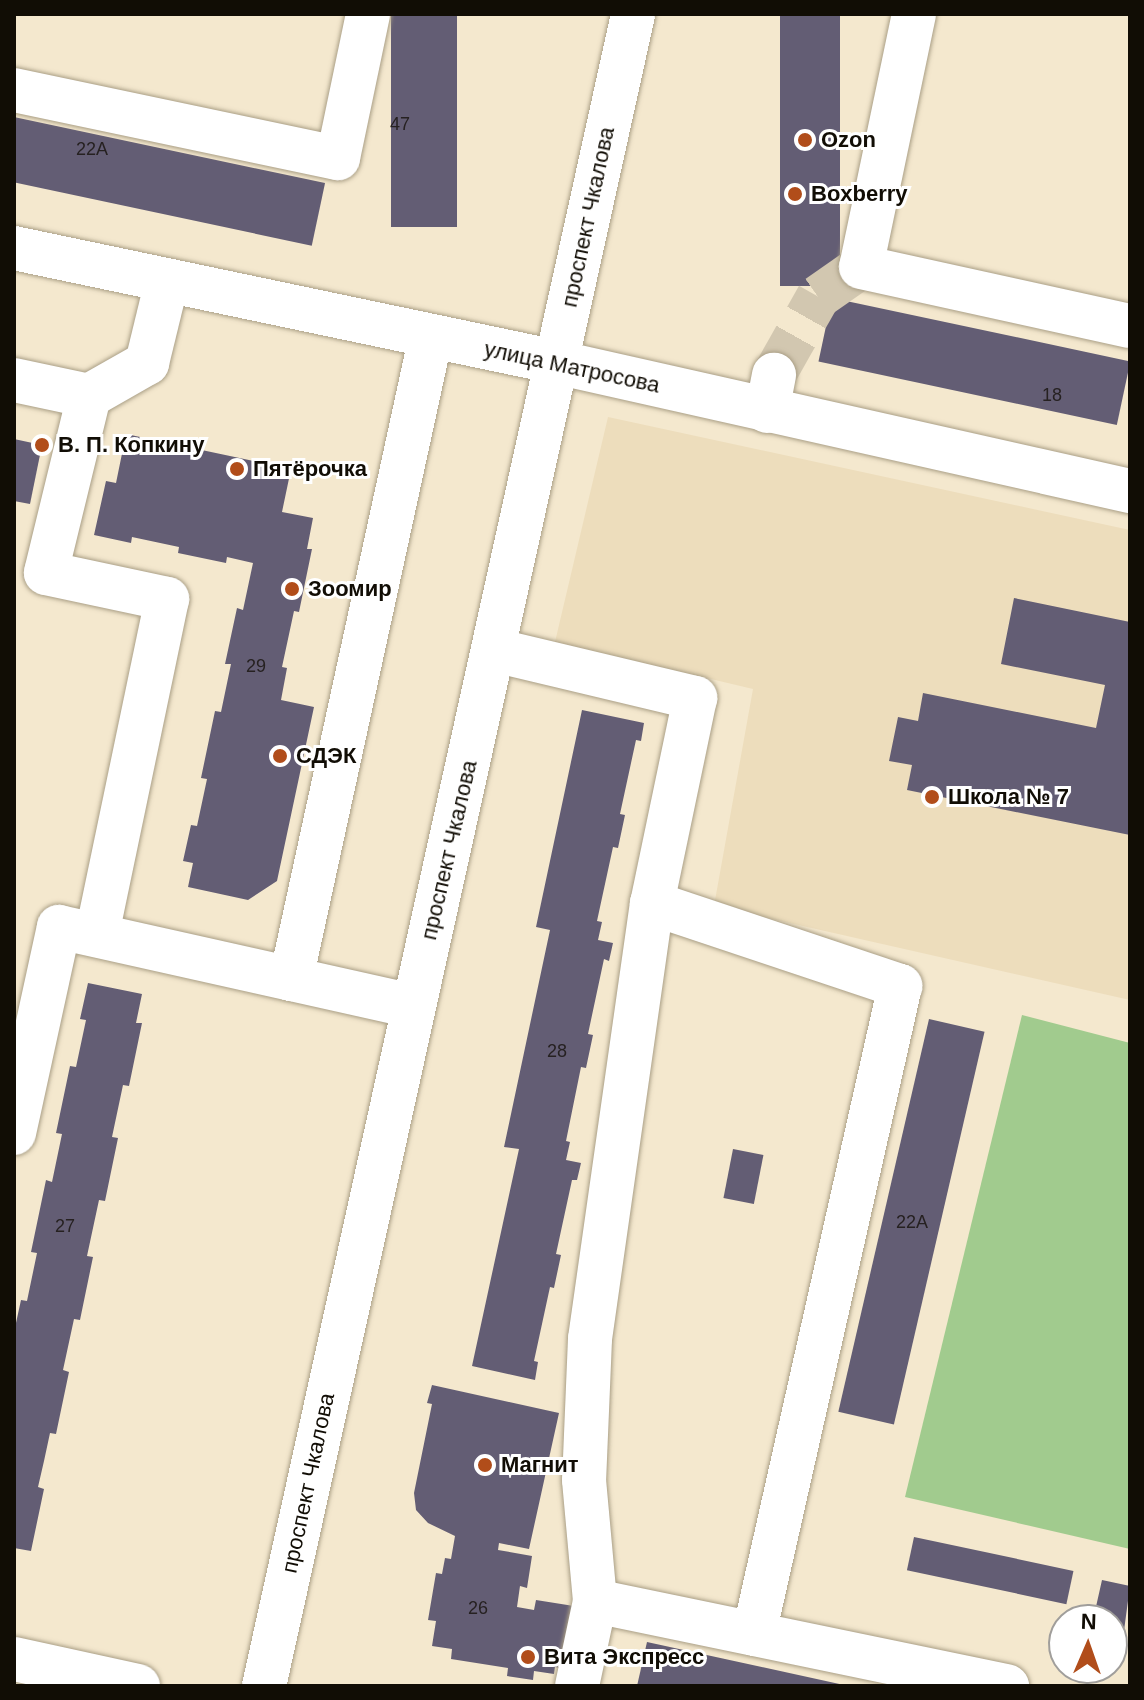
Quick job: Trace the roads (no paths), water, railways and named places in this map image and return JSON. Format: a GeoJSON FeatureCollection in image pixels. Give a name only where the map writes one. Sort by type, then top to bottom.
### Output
{"type":"FeatureCollection","features":[{"type":"Feature","properties":{"kind":"main road"},"geometry":{"type":"LineString","coordinates":[[14,90],[338,158],[368,14]]}},
{"type":"Feature","properties":{"kind":"main road","name":"проспект Чкалова"},"geometry":{"type":"LineString","coordinates":[[264,1686],[633,14]]}},
{"type":"Feature","properties":{"kind":"main road"},"geometry":{"type":"LineString","coordinates":[[914,14],[861,267],[1130,326]]}},
{"type":"Feature","properties":{"kind":"main road","name":"улица Матросова"},"geometry":{"type":"LineString","coordinates":[[14,248],[556,362],[770,393],[1130,491]]}},
{"type":"Feature","properties":{"kind":"main road"},"geometry":{"type":"LineString","coordinates":[[14,380],[89,396],[147,363],[167,281]]}},
{"type":"Feature","properties":{"kind":"main road"},"geometry":{"type":"LineString","coordinates":[[291,979],[431,336]]}},
{"type":"Feature","properties":{"kind":"main road"},"geometry":{"type":"LineString","coordinates":[[89,396],[46,573],[167,599],[97,935]]}},
{"type":"Feature","properties":{"kind":"main road"},"geometry":{"type":"LineString","coordinates":[[494,650],[695,698],[652,903],[590,1339],[584,1480],[595,1601],[577,1686]]}},
{"type":"Feature","properties":{"kind":"main road"},"geometry":{"type":"LineString","coordinates":[[652,903],[900,986],[754,1634]]}},
{"type":"Feature","properties":{"kind":"main road"},"geometry":{"type":"LineString","coordinates":[[14,1133],[59,927],[413,1006]]}},
{"type":"Feature","properties":{"kind":"main road"},"geometry":{"type":"LineString","coordinates":[[595,1601],[1007,1686]]}},
{"type":"Feature","properties":{"kind":"main road"},"geometry":{"type":"LineString","coordinates":[[14,1659],[138,1686]]}},
{"type":"Feature","properties":{"kind":"tunnel"},"geometry":{"type":"LineString","coordinates":[[774,375],[818,297],[861,267]]}},
{"type":"Feature","properties":{"kind":"place","name":"Ozon"},"geometry":{"type":"Point","coordinates":[805,140]}},
{"type":"Feature","properties":{"kind":"place","name":"Boxberry"},"geometry":{"type":"Point","coordinates":[795,194]}},
{"type":"Feature","properties":{"kind":"place","name":"В. П. Копкину"},"geometry":{"type":"Point","coordinates":[42,445]}},
{"type":"Feature","properties":{"kind":"place","name":"Пятёрочка"},"geometry":{"type":"Point","coordinates":[237,469]}},
{"type":"Feature","properties":{"kind":"place","name":"Зоомир"},"geometry":{"type":"Point","coordinates":[292,589]}},
{"type":"Feature","properties":{"kind":"place","name":"СДЭК"},"geometry":{"type":"Point","coordinates":[280,756]}},
{"type":"Feature","properties":{"kind":"place","name":"Школа № 7"},"geometry":{"type":"Point","coordinates":[932,797]}},
{"type":"Feature","properties":{"kind":"place","name":"Магнит"},"geometry":{"type":"Point","coordinates":[485,1465]}},
{"type":"Feature","properties":{"kind":"place","name":"Вита Экспресс"},"geometry":{"type":"Point","coordinates":[528,1657]}}]}
